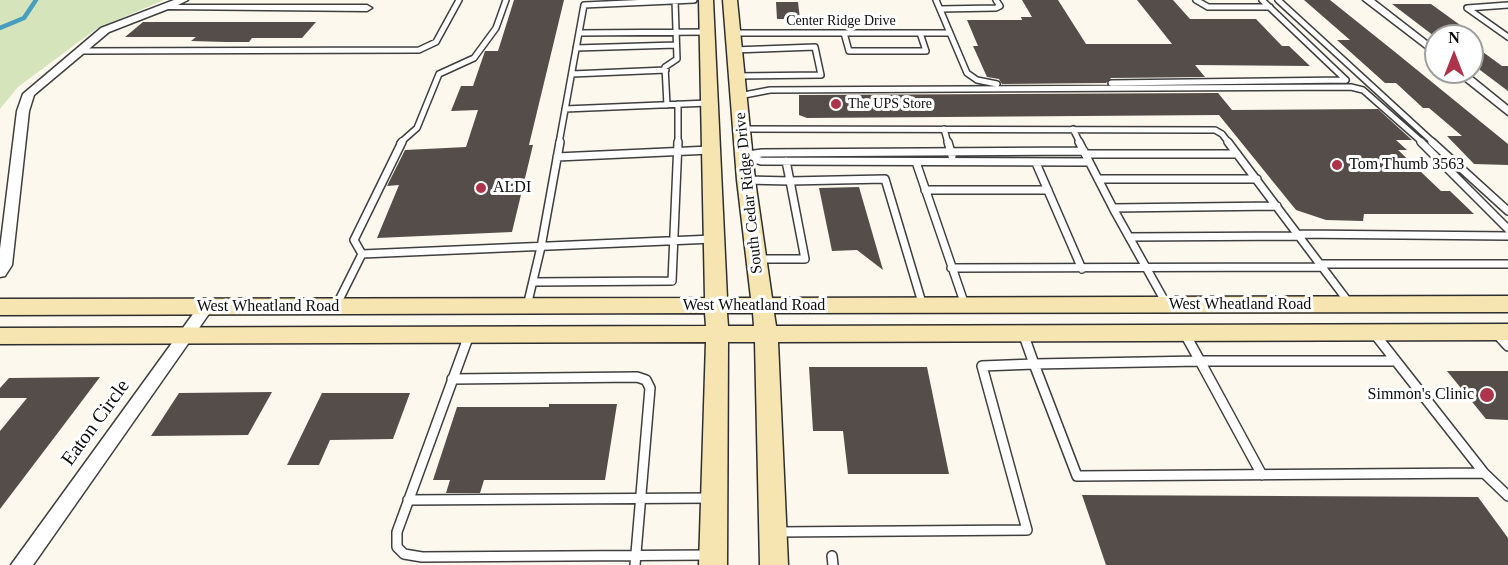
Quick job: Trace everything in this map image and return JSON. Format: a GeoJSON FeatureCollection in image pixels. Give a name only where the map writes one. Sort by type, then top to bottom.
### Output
{"type":"FeatureCollection","features":[{"type":"Feature","properties":{"kind":"main road","name":"South Cedar Ridge Drive"},"geometry":{"type":"LineString","coordinates":[[706,0],[717,332],[713,560]]}},
{"type":"Feature","properties":{"kind":"main road","name":"South Cedar Ridge Drive"},"geometry":{"type":"LineString","coordinates":[[730,0],[743,155],[766,332],[774,565]]}},
{"type":"Feature","properties":{"kind":"main road"},"geometry":{"type":"LineString","coordinates":[[706,32],[733,33]]}},
{"type":"Feature","properties":{"kind":"main road"},"geometry":{"type":"LineString","coordinates":[[710,150],[743,155]]}},
{"type":"Feature","properties":{"kind":"main road","name":"West Wheatland Road"},"geometry":{"type":"LineString","coordinates":[[0,307],[1508,304]]}},
{"type":"Feature","properties":{"kind":"main road"},"geometry":{"type":"LineString","coordinates":[[1168,305],[1184,333]]}},
{"type":"Feature","properties":{"kind":"main road"},"geometry":{"type":"LineString","coordinates":[[409,306],[431,317],[462,327],[469,334]]}},
{"type":"Feature","properties":{"kind":"main road","name":"West Wheatland Road"},"geometry":{"type":"LineString","coordinates":[[0,336],[717,332],[1373,332],[1503,337]]}},
{"type":"Feature","properties":{"kind":"street"},"geometry":{"type":"LineString","coordinates":[[0,272],[5,265],[6,210],[23,111],[29,94],[105,30],[183,0]]}},
{"type":"Feature","properties":{"kind":"street"},"geometry":{"type":"LineString","coordinates":[[1368,0],[1424,44]]}},
{"type":"Feature","properties":{"kind":"street"},"geometry":{"type":"LineString","coordinates":[[164,8],[367,8]]}},
{"type":"Feature","properties":{"kind":"street"},"geometry":{"type":"LineString","coordinates":[[1474,84],[1508,112]]}},
{"type":"Feature","properties":{"kind":"street","name":"Eaton Circle"},"geometry":{"type":"LineString","coordinates":[[21,565],[206,307]]}},
{"type":"Feature","properties":{"kind":"lane"},"geometry":{"type":"LineString","coordinates":[[82,51],[419,50],[435,42],[459,0]]}},
{"type":"Feature","properties":{"kind":"lane"},"geometry":{"type":"LineString","coordinates":[[362,254],[354,240],[399,144],[417,128],[439,74],[474,58],[496,28],[506,0]]}},
{"type":"Feature","properties":{"kind":"lane"},"geometry":{"type":"LineString","coordinates":[[667,105],[665,67],[676,59],[675,0]]}},
{"type":"Feature","properties":{"kind":"lane"},"geometry":{"type":"LineString","coordinates":[[527,306],[541,247],[584,5],[694,0]]}},
{"type":"Feature","properties":{"kind":"lane"},"geometry":{"type":"LineString","coordinates":[[936,0],[967,73],[977,80],[992,84],[1346,80],[1262,0]]}},
{"type":"Feature","properties":{"kind":"lane"},"geometry":{"type":"LineString","coordinates":[[940,9],[996,8],[1000,6],[996,0]]}},
{"type":"Feature","properties":{"kind":"lane"},"geometry":{"type":"LineString","coordinates":[[1196,0],[1208,8],[1270,8]]}},
{"type":"Feature","properties":{"kind":"lane"},"geometry":{"type":"LineString","coordinates":[[1278,0],[1508,211]]}},
{"type":"Feature","properties":{"kind":"lane"},"geometry":{"type":"LineString","coordinates":[[1508,5],[1467,8],[1508,37]]}},
{"type":"Feature","properties":{"kind":"lane"},"geometry":{"type":"LineString","coordinates":[[579,33],[706,32]]}},
{"type":"Feature","properties":{"kind":"lane","name":"Center Ridge Drive"},"geometry":{"type":"LineString","coordinates":[[733,33],[950,33]]}},
{"type":"Feature","properties":{"kind":"lane"},"geometry":{"type":"LineString","coordinates":[[844,33],[849,51],[926,51],[920,33]]}},
{"type":"Feature","properties":{"kind":"lane"},"geometry":{"type":"LineString","coordinates":[[576,48],[676,45]]}},
{"type":"Feature","properties":{"kind":"lane"},"geometry":{"type":"LineString","coordinates":[[734,50],[815,47],[821,75],[737,76]]}},
{"type":"Feature","properties":{"kind":"lane"},"geometry":{"type":"LineString","coordinates":[[572,74],[666,70]]}},
{"type":"Feature","properties":{"kind":"lane"},"geometry":{"type":"LineString","coordinates":[[739,96],[770,90],[1351,87],[1363,90],[1416,136],[1508,229]]}},
{"type":"Feature","properties":{"kind":"lane"},"geometry":{"type":"LineString","coordinates":[[565,109],[708,103]]}},
{"type":"Feature","properties":{"kind":"lane"},"geometry":{"type":"LineString","coordinates":[[534,282],[672,281],[678,105]]}},
{"type":"Feature","properties":{"kind":"lane"},"geometry":{"type":"LineString","coordinates":[[742,129],[1215,130],[1222,134],[1238,154],[1350,305]]}},
{"type":"Feature","properties":{"kind":"lane"},"geometry":{"type":"LineString","coordinates":[[944,129],[953,162]]}},
{"type":"Feature","properties":{"kind":"lane"},"geometry":{"type":"LineString","coordinates":[[1074,129],[1113,208],[1168,305]]}},
{"type":"Feature","properties":{"kind":"lane"},"geometry":{"type":"LineString","coordinates":[[557,157],[710,150]]}},
{"type":"Feature","properties":{"kind":"lane"},"geometry":{"type":"LineString","coordinates":[[743,155],[950,152],[1238,154]]}},
{"type":"Feature","properties":{"kind":"lane"},"geometry":{"type":"LineString","coordinates":[[743,155],[761,161],[786,162],[1089,162]]}},
{"type":"Feature","properties":{"kind":"lane"},"geometry":{"type":"LineString","coordinates":[[756,260],[805,259],[786,162]]}},
{"type":"Feature","properties":{"kind":"lane"},"geometry":{"type":"LineString","coordinates":[[916,162],[965,306]]}},
{"type":"Feature","properties":{"kind":"lane"},"geometry":{"type":"LineString","coordinates":[[1036,163],[1082,269]]}},
{"type":"Feature","properties":{"kind":"lane"},"geometry":{"type":"LineString","coordinates":[[746,180],[885,178],[922,306]]}},
{"type":"Feature","properties":{"kind":"lane"},"geometry":{"type":"LineString","coordinates":[[1098,179],[1257,180]]}},
{"type":"Feature","properties":{"kind":"lane"},"geometry":{"type":"LineString","coordinates":[[925,190],[1048,190]]}},
{"type":"Feature","properties":{"kind":"lane"},"geometry":{"type":"LineString","coordinates":[[1113,208],[1277,206]]}},
{"type":"Feature","properties":{"kind":"lane"},"geometry":{"type":"LineString","coordinates":[[1129,237],[1508,236]]}},
{"type":"Feature","properties":{"kind":"lane"},"geometry":{"type":"LineString","coordinates":[[362,254],[713,239]]}},
{"type":"Feature","properties":{"kind":"lane"},"geometry":{"type":"LineString","coordinates":[[336,306],[362,254]]}},
{"type":"Feature","properties":{"kind":"lane"},"geometry":{"type":"LineString","coordinates":[[951,268],[1146,269],[1508,264]]}},
{"type":"Feature","properties":{"kind":"lane"},"geometry":{"type":"LineString","coordinates":[[1373,332],[1484,472],[1508,496]]}},
{"type":"Feature","properties":{"kind":"lane"},"geometry":{"type":"LineString","coordinates":[[1023,333],[1077,476],[1484,472]]}},
{"type":"Feature","properties":{"kind":"lane"},"geometry":{"type":"LineString","coordinates":[[1184,333],[1262,475]]}},
{"type":"Feature","properties":{"kind":"lane"},"geometry":{"type":"LineString","coordinates":[[469,334],[397,532],[397,547],[404,554],[422,557],[713,560]]}},
{"type":"Feature","properties":{"kind":"lane"},"geometry":{"type":"LineString","coordinates":[[772,532],[1027,530],[982,366],[1395,361]]}},
{"type":"Feature","properties":{"kind":"lane"},"geometry":{"type":"LineString","coordinates":[[452,379],[637,377],[646,380],[650,388],[635,560]]}},
{"type":"Feature","properties":{"kind":"lane"},"geometry":{"type":"LineString","coordinates":[[408,500],[714,498]]}},
{"type":"Feature","properties":{"kind":"green space"},"geometry":{"type":"Polygon","coordinates":[[[0,0],[164,0],[96,29],[18,87],[0,109],[0,0]]]}},
{"type":"Feature","properties":{"kind":"building"},"geometry":{"type":"Polygon","coordinates":[[[514,0],[564,0],[529,145],[533,145],[512,232],[377,238],[399,185],[387,186],[405,150],[466,147],[478,110],[451,111],[461,86],[473,86],[485,51],[498,51],[514,0]]]}},
{"type":"Feature","properties":{"kind":"building"},"geometry":{"type":"Polygon","coordinates":[[[1022,0],[1058,0],[1086,44],[1172,44],[1137,0],[1173,0],[1190,19],[1256,19],[1282,46],[1289,46],[1310,66],[1195,65],[1205,77],[1111,78],[1106,83],[1002,84],[999,79],[987,77],[973,46],[978,46],[967,20],[1022,20],[1021,17],[1032,17],[1022,0]]]}},
{"type":"Feature","properties":{"kind":"building"},"geometry":{"type":"Polygon","coordinates":[[[1304,0],[1330,0],[1395,52],[1424,76],[1424,84],[1434,84],[1508,144],[1508,165],[1474,164],[1447,136],[1462,136],[1429,108],[1423,108],[1396,83],[1385,83],[1337,40],[1350,40],[1304,0]]]}},
{"type":"Feature","properties":{"kind":"building"},"geometry":{"type":"Polygon","coordinates":[[[776,2],[798,2],[800,19],[777,19],[776,2]]]}},
{"type":"Feature","properties":{"kind":"building"},"geometry":{"type":"Polygon","coordinates":[[[1392,4],[1431,4],[1459,24],[1424,24],[1424,28],[1392,4]]]}},
{"type":"Feature","properties":{"kind":"building"},"geometry":{"type":"Polygon","coordinates":[[[143,22],[316,22],[302,38],[252,38],[249,42],[226,42],[191,41],[196,37],[125,37],[143,22]]]}},
{"type":"Feature","properties":{"kind":"building"},"geometry":{"type":"Polygon","coordinates":[[[1484,53],[1502,66],[1508,66],[1508,91],[1484,73],[1484,53]]]}},
{"type":"Feature","properties":{"kind":"building","name":"Tom Thumb 3563"},"geometry":{"type":"Polygon","coordinates":[[[1218,93],[1232,110],[1378,109],[1412,140],[1396,140],[1407,150],[1398,150],[1441,191],[1450,191],[1474,214],[1364,214],[1363,221],[1326,220],[1296,210],[1219,115],[807,118],[799,115],[799,95],[1218,93]]]}},
{"type":"Feature","properties":{"kind":"building"},"geometry":{"type":"Polygon","coordinates":[[[859,187],[883,270],[857,250],[832,251],[819,188],[859,187]]]}},
{"type":"Feature","properties":{"kind":"building"},"geometry":{"type":"Polygon","coordinates":[[[809,367],[927,367],[949,474],[848,474],[843,431],[813,431],[809,367]]]}},
{"type":"Feature","properties":{"kind":"building","name":"Simmon's Clinic"},"geometry":{"type":"Polygon","coordinates":[[[1447,371],[1508,371],[1508,420],[1486,419],[1447,371]]]}},
{"type":"Feature","properties":{"kind":"building"},"geometry":{"type":"Polygon","coordinates":[[[100,377],[0,509],[0,431],[27,398],[0,398],[0,388],[9,378],[100,377]]]}},
{"type":"Feature","properties":{"kind":"building"},"geometry":{"type":"Polygon","coordinates":[[[272,392],[248,435],[151,436],[179,393],[272,392]]]}},
{"type":"Feature","properties":{"kind":"building"},"geometry":{"type":"Polygon","coordinates":[[[322,393],[410,393],[393,439],[330,440],[319,465],[287,465],[322,393]]]}},
{"type":"Feature","properties":{"kind":"building"},"geometry":{"type":"Polygon","coordinates":[[[549,404],[617,404],[605,480],[484,480],[480,493],[446,493],[450,480],[433,480],[457,407],[549,407],[549,404]]]}},
{"type":"Feature","properties":{"kind":"building"},"geometry":{"type":"Polygon","coordinates":[[[1082,495],[1478,497],[1508,538],[1508,565],[1106,565],[1082,495]]]}},
{"type":"Feature","properties":{"kind":"waterway"},"geometry":{"type":"LineString","coordinates":[[0,28],[24,18],[36,0]]}},
{"type":"Feature","properties":{"kind":"place","name":"The UPS Store"},"geometry":{"type":"Point","coordinates":[836,104]}},
{"type":"Feature","properties":{"kind":"place","name":"Tom Thumb 3563"},"geometry":{"type":"Point","coordinates":[1337,165]}},
{"type":"Feature","properties":{"kind":"place","name":"ALDI"},"geometry":{"type":"Point","coordinates":[481,188]}},
{"type":"Feature","properties":{"kind":"place","name":"Simmon's Clinic"},"geometry":{"type":"Point","coordinates":[1487,395]}}]}
